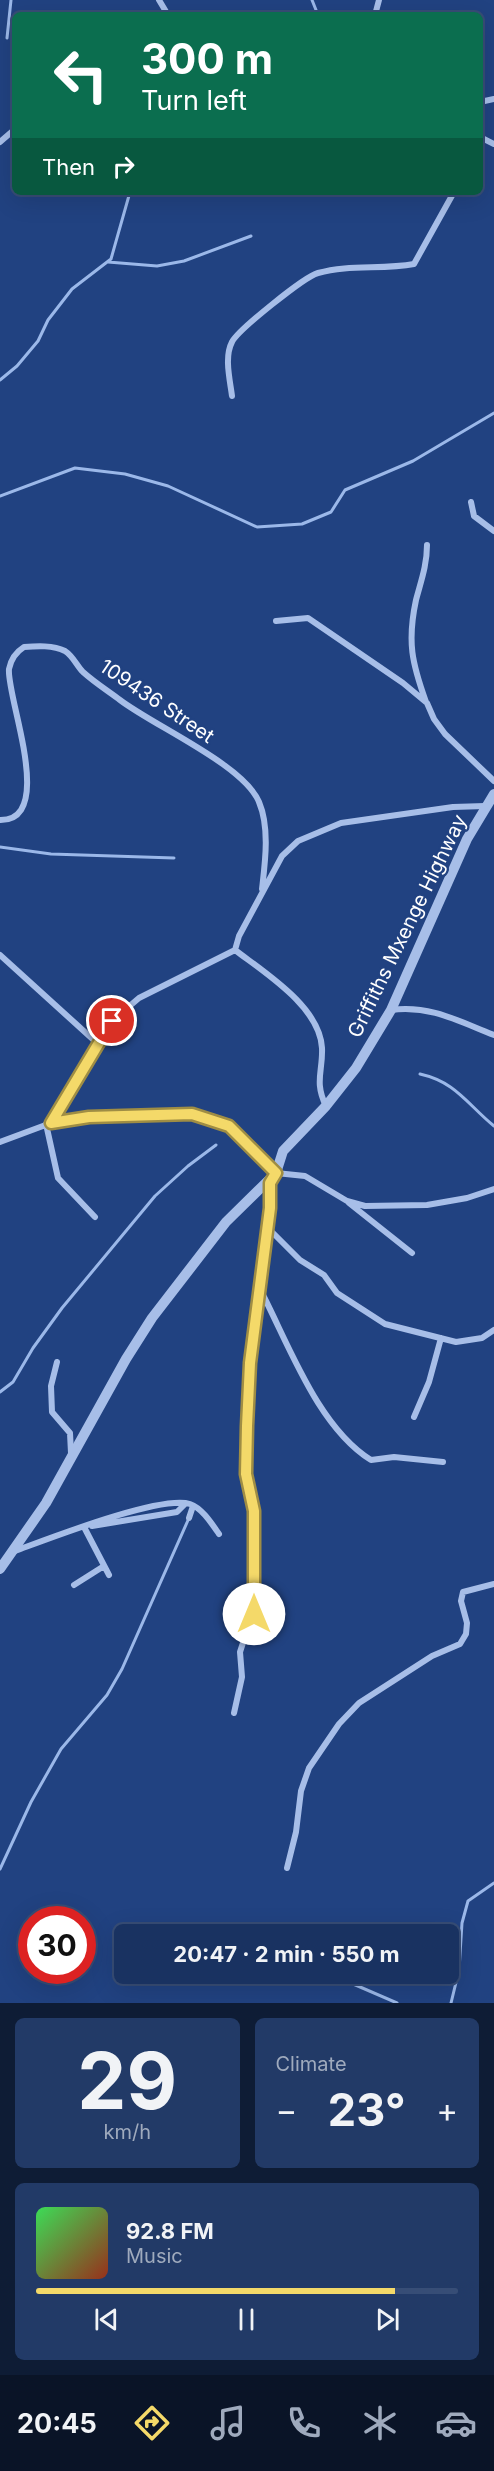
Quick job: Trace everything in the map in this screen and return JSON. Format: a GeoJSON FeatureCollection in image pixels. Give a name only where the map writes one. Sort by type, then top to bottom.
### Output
{"type":"FeatureCollection","features":[{"type":"Feature","properties":{"kind":"street"},"geometry":{"type":"LineString","coordinates":[[1,142],[12,132]]}},
{"type":"Feature","properties":{"kind":"street"},"geometry":{"type":"LineString","coordinates":[[232,396],[228,357],[232,342],[308,277],[328,271],[414,264],[451,195]]}},
{"type":"Feature","properties":{"kind":"street"},"geometry":{"type":"LineString","coordinates":[[471,502],[474,516],[494,531]]}},
{"type":"Feature","properties":{"kind":"street"},"geometry":{"type":"LineString","coordinates":[[428,545],[426,573],[416,603],[411,643],[413,664],[427,703],[445,734],[494,781]]}},
{"type":"Feature","properties":{"kind":"street"},"geometry":{"type":"LineString","coordinates":[[276,621],[308,618],[404,683],[427,703]]}},
{"type":"Feature","properties":{"kind":"street","name":"109436 Street"},"geometry":{"type":"LineString","coordinates":[[0,820],[13,817],[19,812],[27,792],[23,736],[9,681],[11,662],[24,647],[51,647],[65,651],[82,671],[122,702],[225,766],[249,787],[259,802],[263,816],[265,833],[262,893]]}},
{"type":"Feature","properties":{"kind":"street","name":"Griffiths Mxenge Highway"},"geometry":{"type":"LineString","coordinates":[[0,1569],[72,1460],[126,1359],[152,1318],[226,1222],[276,1173],[283,1151],[326,1106],[356,1068],[391,1010],[448,878],[485,806],[494,794]]}},
{"type":"Feature","properties":{"kind":"street"},"geometry":{"type":"LineString","coordinates":[[95,1217],[58,1178],[49,1124],[112,1021],[156,988],[235,950],[239,936],[287,849],[313,834],[341,823],[453,807],[485,806]]}},
{"type":"Feature","properties":{"kind":"street"},"geometry":{"type":"LineString","coordinates":[[235,950],[289,992],[315,1024],[322,1049],[319,1086],[326,1106]]}},
{"type":"Feature","properties":{"kind":"street"},"geometry":{"type":"LineString","coordinates":[[0,955],[97,1043]]}},
{"type":"Feature","properties":{"kind":"street"},"geometry":{"type":"LineString","coordinates":[[391,1010],[413,1007],[427,1009],[494,1035]]}},
{"type":"Feature","properties":{"kind":"street"},"geometry":{"type":"LineString","coordinates":[[0,1142],[49,1124],[89,1117],[192,1114],[229,1126],[276,1173],[305,1176],[347,1201],[412,1253]]}},
{"type":"Feature","properties":{"kind":"street"},"geometry":{"type":"LineString","coordinates":[[234,1713],[242,1677],[240,1652],[255,1606],[254,1511],[246,1474],[250,1363],[261,1290],[270,1183],[276,1173]]}},
{"type":"Feature","properties":{"kind":"street"},"geometry":{"type":"LineString","coordinates":[[347,1201],[364,1206],[428,1205],[467,1198],[494,1189]]}},
{"type":"Feature","properties":{"kind":"street"},"geometry":{"type":"LineString","coordinates":[[267,1227],[300,1260],[324,1275],[337,1293],[385,1324],[456,1342],[482,1338],[494,1330]]}},
{"type":"Feature","properties":{"kind":"street"},"geometry":{"type":"LineString","coordinates":[[261,1290],[303,1378],[334,1428],[371,1460],[394,1457],[443,1462]]}},
{"type":"Feature","properties":{"kind":"street"},"geometry":{"type":"LineString","coordinates":[[414,1417],[429,1382],[441,1338]]}},
{"type":"Feature","properties":{"kind":"street"},"geometry":{"type":"LineString","coordinates":[[57,1362],[51,1386],[52,1412],[70,1433],[72,1460]]}},
{"type":"Feature","properties":{"kind":"street"},"geometry":{"type":"LineString","coordinates":[[14,1551],[172,1502],[193,1506],[208,1518],[219,1534]]}},
{"type":"Feature","properties":{"kind":"street"},"geometry":{"type":"LineString","coordinates":[[189,1518],[193,1506]]}},
{"type":"Feature","properties":{"kind":"street"},"geometry":{"type":"LineString","coordinates":[[86,1527],[109,1575]]}},
{"type":"Feature","properties":{"kind":"street"},"geometry":{"type":"LineString","coordinates":[[74,1585],[104,1566]]}},
{"type":"Feature","properties":{"kind":"street"},"geometry":{"type":"LineString","coordinates":[[287,1868],[295,1840],[304,1780],[327,1740],[359,1703],[432,1656],[460,1644],[466,1634],[467,1623],[461,1601],[463,1592],[494,1584]]}},
{"type":"Feature","properties":{"kind":"waterway"},"geometry":{"type":"LineString","coordinates":[[7,38],[11,0]]}},
{"type":"Feature","properties":{"kind":"waterway"},"geometry":{"type":"LineString","coordinates":[[312,0],[317,12]]}},
{"type":"Feature","properties":{"kind":"waterway"},"geometry":{"type":"LineString","coordinates":[[0,380],[17,366],[38,341],[48,320],[72,289],[111,259],[129,195]]}},
{"type":"Feature","properties":{"kind":"waterway"},"geometry":{"type":"LineString","coordinates":[[108,262],[157,266],[184,261],[251,236]]}},
{"type":"Feature","properties":{"kind":"waterway"},"geometry":{"type":"LineString","coordinates":[[0,496],[75,468],[125,474],[168,486],[257,527],[302,524],[331,512],[345,490],[413,461],[494,413]]}},
{"type":"Feature","properties":{"kind":"waterway"},"geometry":{"type":"LineString","coordinates":[[0,847],[51,854],[174,858]]}},
{"type":"Feature","properties":{"kind":"waterway"},"geometry":{"type":"LineString","coordinates":[[420,1074],[443,1082],[452,1088],[494,1126]]}},
{"type":"Feature","properties":{"kind":"waterway"},"geometry":{"type":"LineString","coordinates":[[0,1392],[13,1382],[33,1348],[62,1308],[155,1196],[188,1166],[216,1145]]}},
{"type":"Feature","properties":{"kind":"waterway"},"geometry":{"type":"LineString","coordinates":[[0,1869],[31,1802],[61,1749],[107,1695],[122,1669],[189,1518]]}},
{"type":"Feature","properties":{"kind":"waterway"},"geometry":{"type":"LineString","coordinates":[[451,2003],[459,1970],[462,1923],[468,1901],[494,1883]]}},
{"type":"Feature","properties":{"kind":"waterway"},"geometry":{"type":"LineString","coordinates":[[353,1984],[397,2003]]}},
{"type":"Feature","properties":{"kind":"route"},"geometry":{"type":"LineString","coordinates":[[112,1021],[84,1064],[51,1123],[89,1117],[192,1114],[229,1126],[246,1140],[276,1173],[270,1183],[270,1208],[261,1290],[250,1363],[246,1474],[254,1511],[254,1614]]}}]}
